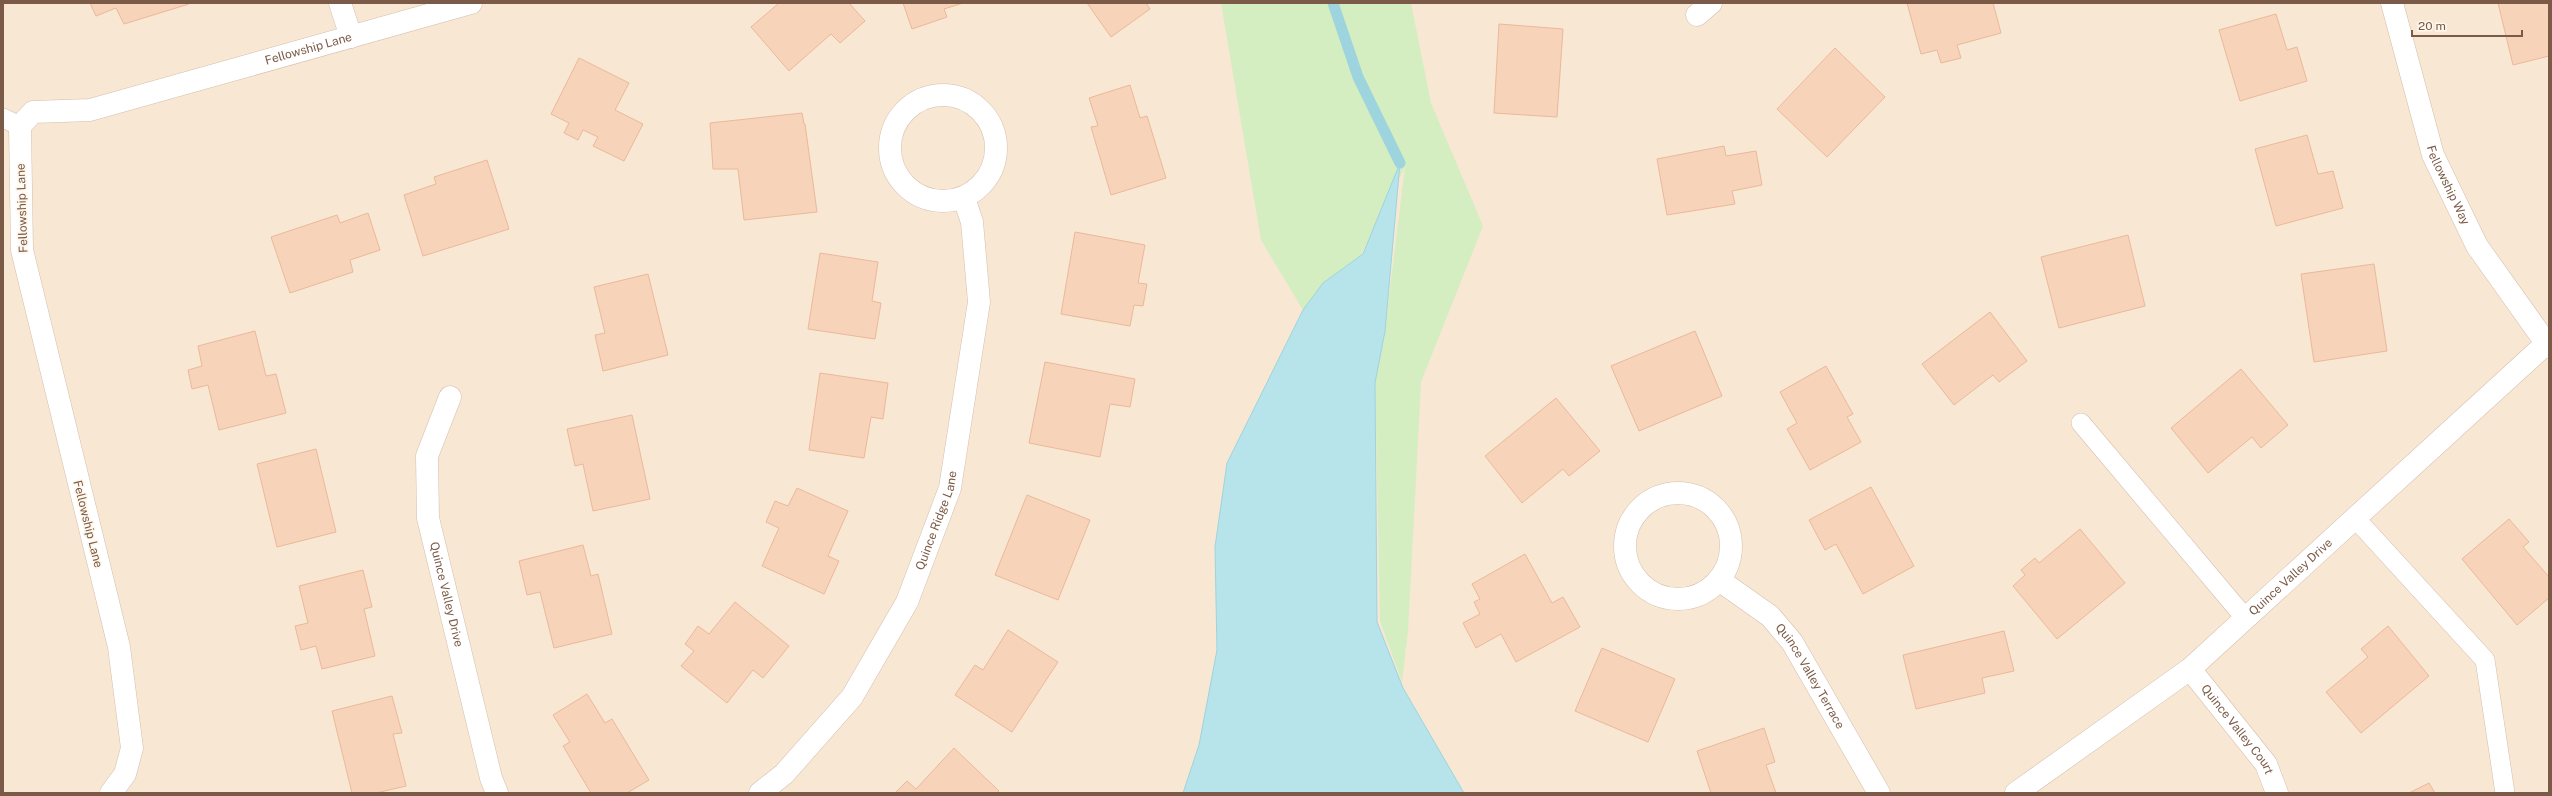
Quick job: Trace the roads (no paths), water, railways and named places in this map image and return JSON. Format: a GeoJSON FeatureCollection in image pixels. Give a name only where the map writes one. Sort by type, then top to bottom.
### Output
{"type":"FeatureCollection","features":[{"type":"Feature","properties":{"kind":"street"},"geometry":{"type":"LineString","coordinates":[[340,3],[351,37]]}},
{"type":"Feature","properties":{"kind":"street","name":"Fellowship Lane"},"geometry":{"type":"LineString","coordinates":[[111,793],[125,774],[132,748],[119,647],[22,250],[12,122],[33,112],[90,110],[471,3]]}},
{"type":"Feature","properties":{"kind":"street","name":"Fellowship Way"},"geometry":{"type":"LineString","coordinates":[[2392,3],[2433,155],[2477,246],[2548,344]]}},
{"type":"Feature","properties":{"kind":"street"},"geometry":{"type":"LineString","coordinates":[[945,94],[963,98],[978,107],[990,121],[996,138],[996,157],[990,174],[979,188],[964,198],[947,202],[930,200],[914,193],[901,182],[892,166],[889,149],[891,132],[899,117],[911,105],[927,97],[945,94]]}},
{"type":"Feature","properties":{"kind":"street","name":"Quince Ridge Lane"},"geometry":{"type":"LineString","coordinates":[[760,793],[784,774],[852,697],[907,602],[950,488],[979,302],[972,222],[964,198]]}},
{"type":"Feature","properties":{"kind":"street","name":"Quince Valley Drive"},"geometry":{"type":"LineString","coordinates":[[2016,793],[2190,669],[2548,344]]}},
{"type":"Feature","properties":{"kind":"street","name":"Quince Valley Drive"},"geometry":{"type":"LineString","coordinates":[[450,397],[427,456],[428,518],[491,778],[497,793]]}},
{"type":"Feature","properties":{"kind":"street"},"geometry":{"type":"LineString","coordinates":[[1678,492],[1696,495],[1711,503],[1722,516],[1730,538],[1731,549],[1727,566],[1719,580],[1705,592],[1688,598],[1670,599],[1653,593],[1638,583],[1628,567],[1624,550],[1626,532],[1633,516],[1646,503],[1661,495],[1678,492]]}},
{"type":"Feature","properties":{"kind":"street","name":"Quince Valley Terrace"},"geometry":{"type":"LineString","coordinates":[[1719,580],[1770,616],[1792,642],[1878,793]]}},
{"type":"Feature","properties":{"kind":"street","name":"Quince Valley Court"},"geometry":{"type":"LineString","coordinates":[[2190,669],[2266,764],[2277,793]]}},
{"type":"Feature","properties":{"kind":"lane"},"geometry":{"type":"LineString","coordinates":[[2082,423],[2246,618]]}},
{"type":"Feature","properties":{"kind":"lane"},"geometry":{"type":"LineString","coordinates":[[2355,518],[2486,660],[2505,793]]}},
{"type":"Feature","properties":{"kind":"water"},"geometry":{"type":"Polygon","coordinates":[[[1400,163],[1385,331],[1375,383],[1377,622],[1403,688],[1464,793],[1183,793],[1199,745],[1217,650],[1215,547],[1227,463],[1303,310],[1323,283],[1363,254],[1400,163]]]}},
{"type":"Feature","properties":{"kind":"waterway"},"geometry":{"type":"LineString","coordinates":[[1333,3],[1358,77],[1400,163]]}}]}
